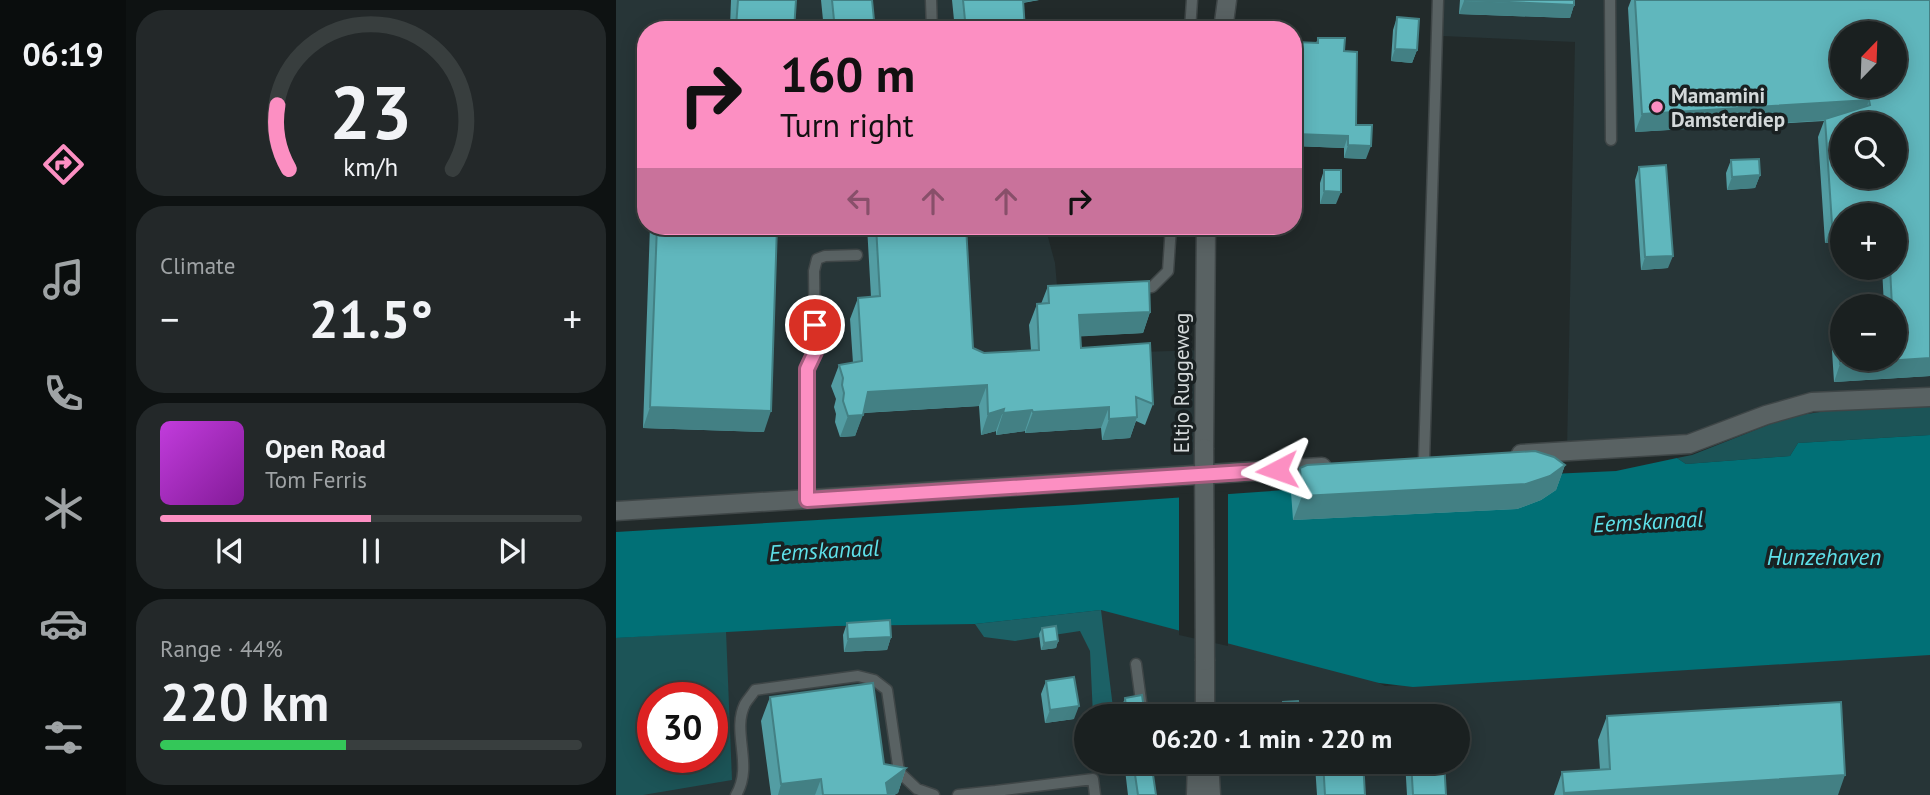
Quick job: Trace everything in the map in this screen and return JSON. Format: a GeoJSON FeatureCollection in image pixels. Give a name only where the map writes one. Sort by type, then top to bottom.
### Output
{"type":"FeatureCollection","features":[{"type":"Feature","properties":{"kind":"street"},"geometry":{"type":"LineString","coordinates":[[1224,21],[1227,0]]}},
{"type":"Feature","properties":{"kind":"street","name":"Eltjo Ruggeweg"},"geometry":{"type":"LineString","coordinates":[[1203,704],[1206,235]]}},
{"type":"Feature","properties":{"kind":"street"},"geometry":{"type":"LineString","coordinates":[[1504,455],[1689,444],[1766,415],[1812,402],[1930,397]]}},
{"type":"Feature","properties":{"kind":"street"},"geometry":{"type":"LineString","coordinates":[[616,511],[1345,466]]}},
{"type":"Feature","properties":{"kind":"street"},"geometry":{"type":"LineString","coordinates":[[1196,795],[1197,774]]}},
{"type":"Feature","properties":{"kind":"street"},"geometry":{"type":"LineString","coordinates":[[1210,774],[1211,795]]}},
{"type":"Feature","properties":{"kind":"lane"},"geometry":{"type":"LineString","coordinates":[[931,0],[932,21]]}},
{"type":"Feature","properties":{"kind":"lane"},"geometry":{"type":"LineString","coordinates":[[1191,21],[1192,0]]}},
{"type":"Feature","properties":{"kind":"lane"},"geometry":{"type":"LineString","coordinates":[[1424,460],[1438,0]]}},
{"type":"Feature","properties":{"kind":"lane"},"geometry":{"type":"LineString","coordinates":[[1610,0],[1611,140]]}},
{"type":"Feature","properties":{"kind":"lane"},"geometry":{"type":"LineString","coordinates":[[1126,288],[1152,287],[1168,271],[1170,235]]}},
{"type":"Feature","properties":{"kind":"lane"},"geometry":{"type":"LineString","coordinates":[[807,500],[807,369],[815,352],[814,271],[817,259],[825,256],[858,255]]}},
{"type":"Feature","properties":{"kind":"lane"},"geometry":{"type":"LineString","coordinates":[[1136,664],[1141,704]]}},
{"type":"Feature","properties":{"kind":"lane"},"geometry":{"type":"LineString","coordinates":[[736,795],[744,775],[740,730],[744,705],[755,690],[858,676],[874,680],[887,690],[899,772],[917,789],[934,795]]}},
{"type":"Feature","properties":{"kind":"lane"},"geometry":{"type":"LineString","coordinates":[[958,795],[996,793],[1093,779],[1095,795]]}},
{"type":"Feature","properties":{"kind":"shaded area"},"geometry":{"type":"Polygon","coordinates":[[[616,0],[1015,0],[1017,21],[637,21],[637,235],[1047,235],[1055,263],[1058,297],[1076,354],[1203,350],[1204,475],[616,508],[616,0]]]}},
{"type":"Feature","properties":{"kind":"shaded area"},"geometry":{"type":"Polygon","coordinates":[[[1444,0],[1930,0],[1930,397],[1784,406],[1672,447],[1567,451],[1575,42],[1443,36],[1444,0]]]}},
{"type":"Feature","properties":{"kind":"shaded area"},"geometry":{"type":"Polygon","coordinates":[[[1930,405],[1930,435],[1798,443],[1790,456],[1686,464],[1677,458],[1692,455],[1788,417],[1826,411],[1930,405]]]}},
{"type":"Feature","properties":{"kind":"shaded area"},"geometry":{"type":"Polygon","coordinates":[[[1213,602],[1385,686],[1930,653],[1930,795],[616,795],[616,638],[1213,602]]]}},
{"type":"Feature","properties":{"kind":"shaded area"},"geometry":{"type":"Polygon","coordinates":[[[1101,610],[1113,704],[1092,704],[1090,651],[1080,631],[1015,641],[984,637],[975,624],[1101,610]]]}},
{"type":"Feature","properties":{"kind":"shaded area"},"geometry":{"type":"Polygon","coordinates":[[[726,631],[732,780],[643,795],[616,795],[616,638],[726,631]]]}},
{"type":"Feature","properties":{"kind":"water","name":"Hunzehaven"},"geometry":{"type":"Polygon","coordinates":[[[1930,435],[1930,655],[1413,687],[1379,683],[1101,610],[975,624],[836,626],[616,638],[616,532],[1073,505],[1442,479],[1616,471],[1677,458],[1686,464],[1790,456],[1798,443],[1930,435]]]}},
{"type":"Feature","properties":{"kind":"pier"},"geometry":{"type":"Polygon","coordinates":[[[1228,491],[1228,646],[1179,635],[1179,494],[1228,491]]]}},
{"type":"Feature","properties":{"kind":"building"},"geometry":{"type":"Polygon","coordinates":[[[738,0],[796,0],[795,21],[736,21],[738,0]]]}},
{"type":"Feature","properties":{"kind":"building"},"geometry":{"type":"Polygon","coordinates":[[[832,0],[872,0],[874,21],[834,21],[832,0]]]}},
{"type":"Feature","properties":{"kind":"building"},"geometry":{"type":"Polygon","coordinates":[[[963,0],[1023,0],[1024,21],[965,21],[963,0]]]}},
{"type":"Feature","properties":{"kind":"building"},"geometry":{"type":"Polygon","coordinates":[[[1464,0],[1574,0],[1574,5],[1464,0]]]}},
{"type":"Feature","properties":{"kind":"building"},"geometry":{"type":"Polygon","coordinates":[[[1635,0],[1930,0],[1930,358],[1907,360],[1907,294],[1891,294],[1891,280],[1907,280],[1907,203],[1831,203],[1825,119],[1830,117],[1830,189],[1907,189],[1907,112],[1848,112],[1870,105],[1869,100],[1642,114],[1635,0]]]}},
{"type":"Feature","properties":{"kind":"building"},"geometry":{"type":"Polygon","coordinates":[[[1397,17],[1419,19],[1417,50],[1395,49],[1397,17]]]}},
{"type":"Feature","properties":{"kind":"building"},"geometry":{"type":"Polygon","coordinates":[[[1318,38],[1345,38],[1344,51],[1357,52],[1356,125],[1372,125],[1371,146],[1348,145],[1348,136],[1302,134],[1302,42],[1318,43],[1318,38]]]}},
{"type":"Feature","properties":{"kind":"building"},"geometry":{"type":"Polygon","coordinates":[[[1759,159],[1760,175],[1732,177],[1731,160],[1759,159]]]}},
{"type":"Feature","properties":{"kind":"building"},"geometry":{"type":"Polygon","coordinates":[[[1666,165],[1673,256],[1645,257],[1639,167],[1666,165]]]}},
{"type":"Feature","properties":{"kind":"building"},"geometry":{"type":"Polygon","coordinates":[[[1324,170],[1341,170],[1341,192],[1324,191],[1324,170]]]}},
{"type":"Feature","properties":{"kind":"building"},"geometry":{"type":"Polygon","coordinates":[[[657,235],[777,235],[771,411],[650,407],[657,235]]]}},
{"type":"Feature","properties":{"kind":"building"},"geometry":{"type":"Polygon","coordinates":[[[877,235],[967,235],[973,348],[984,353],[1039,350],[1037,304],[1049,303],[1048,286],[1149,281],[1150,312],[1079,315],[1081,348],[1150,343],[1153,404],[1136,397],[1137,417],[1109,419],[1109,407],[1003,413],[1004,409],[988,414],[987,385],[868,392],[863,415],[848,416],[843,401],[843,378],[839,365],[862,361],[858,298],[880,296],[877,235]]]}},
{"type":"Feature","properties":{"kind":"building"},"geometry":{"type":"Polygon","coordinates":[[[1535,451],[1554,457],[1565,465],[1550,476],[1526,484],[1302,496],[1300,468],[1307,465],[1535,451]]]}},
{"type":"Feature","properties":{"kind":"building"},"geometry":{"type":"Polygon","coordinates":[[[890,620],[891,637],[848,639],[847,623],[890,620]]]}},
{"type":"Feature","properties":{"kind":"building"},"geometry":{"type":"Polygon","coordinates":[[[1056,626],[1058,641],[1044,643],[1042,628],[1056,626]]]}},
{"type":"Feature","properties":{"kind":"building"},"geometry":{"type":"Polygon","coordinates":[[[1074,677],[1079,704],[1050,710],[1046,681],[1074,677]]]}},
{"type":"Feature","properties":{"kind":"building"},"geometry":{"type":"Polygon","coordinates":[[[873,683],[884,764],[906,768],[886,783],[888,795],[823,795],[821,779],[781,784],[770,697],[873,683]]]}},
{"type":"Feature","properties":{"kind":"building"},"geometry":{"type":"Polygon","coordinates":[[[1142,695],[1143,704],[1126,704],[1125,698],[1142,695]]]}},
{"type":"Feature","properties":{"kind":"building"},"geometry":{"type":"Polygon","coordinates":[[[1298,701],[1298,704],[1283,704],[1298,701]]]}},
{"type":"Feature","properties":{"kind":"building"},"geometry":{"type":"Polygon","coordinates":[[[1841,702],[1845,775],[1564,793],[1562,772],[1610,769],[1607,716],[1841,702]]]}},
{"type":"Feature","properties":{"kind":"building"},"geometry":{"type":"Polygon","coordinates":[[[1135,774],[1153,774],[1156,795],[1138,795],[1135,774]]]}},
{"type":"Feature","properties":{"kind":"building"},"geometry":{"type":"Polygon","coordinates":[[[1324,774],[1364,774],[1365,795],[1325,795],[1324,774]]]}},
{"type":"Feature","properties":{"kind":"building"},"geometry":{"type":"Polygon","coordinates":[[[1412,774],[1445,774],[1446,795],[1413,795],[1412,774]]]}},
{"type":"Feature","properties":{"kind":"place","name":"Mamamini Damsterdiep"},"geometry":{"type":"Point","coordinates":[1657,107]}},
{"type":"Feature","properties":{"kind":"route"},"geometry":{"type":"LineString","coordinates":[[815,325],[815,352],[807,369],[807,500],[1277,470]]}},
{"type":"Feature","properties":{"kind":"water label","name":"Eemskanaal"},"geometry":{"type":"Point","coordinates":[1648,521]}},
{"type":"Feature","properties":{"kind":"water label","name":"Eemskanaal"},"geometry":{"type":"Point","coordinates":[824,550]}}]}
